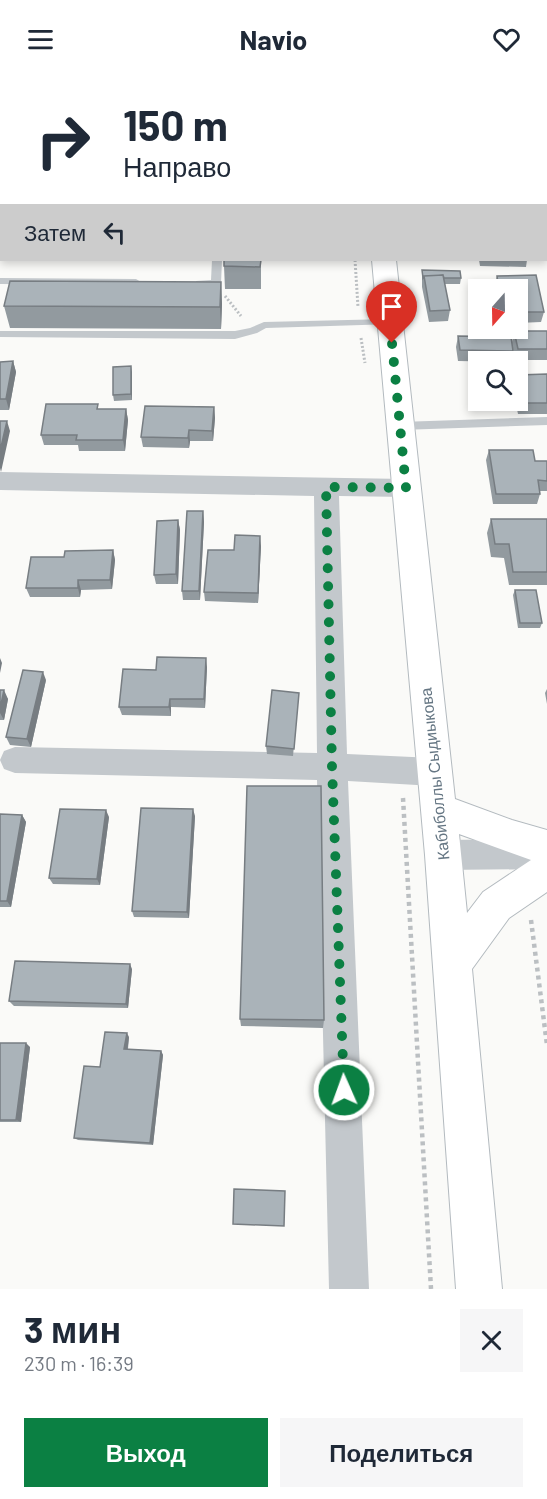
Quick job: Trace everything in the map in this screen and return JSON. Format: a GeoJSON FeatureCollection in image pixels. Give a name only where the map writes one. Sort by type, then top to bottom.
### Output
{"type":"FeatureCollection","features":[{"type":"Feature","properties":{"kind":"street","name":"Кабиболлы Сыдиыкова"},"geometry":{"type":"LineString","coordinates":[[384,261],[443,855],[479,1289]]}},
{"type":"Feature","properties":{"kind":"street"},"geometry":{"type":"LineString","coordinates":[[0,481],[406,488]]}},
{"type":"Feature","properties":{"kind":"street"},"geometry":{"type":"LineString","coordinates":[[326,487],[332,767],[349,1289]]}},
{"type":"Feature","properties":{"kind":"street"},"geometry":{"type":"LineString","coordinates":[[15,760],[332,767],[434,772]]}},
{"type":"Feature","properties":{"kind":"street"},"geometry":{"type":"LineString","coordinates":[[438,809],[512,837],[547,847]]}},
{"type":"Feature","properties":{"kind":"street"},"geometry":{"type":"LineString","coordinates":[[443,855],[540,869]]}},
{"type":"Feature","properties":{"kind":"street"},"geometry":{"type":"LineString","coordinates":[[452,964],[496,905],[540,869]]}},
{"type":"Feature","properties":{"kind":"lane"},"geometry":{"type":"LineString","coordinates":[[193,283],[216,284],[217,261]]}},
{"type":"Feature","properties":{"kind":"lane"},"geometry":{"type":"LineString","coordinates":[[0,280],[148,282]]}},
{"type":"Feature","properties":{"kind":"lane"},"geometry":{"type":"LineString","coordinates":[[0,334],[235,335],[264,325],[390,322]]}},
{"type":"Feature","properties":{"kind":"lane"},"geometry":{"type":"LineString","coordinates":[[400,426],[547,421]]}},
{"type":"Feature","properties":{"kind":"path"},"geometry":{"type":"LineString","coordinates":[[216,284],[252,331]]}},
{"type":"Feature","properties":{"kind":"path"},"geometry":{"type":"LineString","coordinates":[[540,869],[547,1045]]}},
{"type":"Feature","properties":{"kind":"building"},"geometry":{"type":"Polygon","coordinates":[[[224,261],[261,261],[260,267],[224,266],[224,261]]]}},
{"type":"Feature","properties":{"kind":"building"},"geometry":{"type":"Polygon","coordinates":[[[422,270],[460,271],[461,278],[444,278],[443,275],[424,276],[423,278],[422,270]]]}},
{"type":"Feature","properties":{"kind":"building"},"geometry":{"type":"Polygon","coordinates":[[[443,275],[450,310],[430,311],[424,276],[443,275]]]}},
{"type":"Feature","properties":{"kind":"building"},"geometry":{"type":"Polygon","coordinates":[[[536,275],[544,312],[528,312],[528,279],[497,279],[497,276],[536,275]]]}},
{"type":"Feature","properties":{"kind":"building"},"geometry":{"type":"Polygon","coordinates":[[[10,281],[221,282],[220,307],[4,306],[10,281]]]}},
{"type":"Feature","properties":{"kind":"building"},"geometry":{"type":"Polygon","coordinates":[[[528,331],[547,331],[547,349],[518,349],[516,339],[528,339],[528,331]]]}},
{"type":"Feature","properties":{"kind":"building"},"geometry":{"type":"Polygon","coordinates":[[[458,336],[468,336],[468,339],[511,339],[513,351],[460,350],[458,336]]]}},
{"type":"Feature","properties":{"kind":"building"},"geometry":{"type":"Polygon","coordinates":[[[13,361],[6,399],[0,399],[0,362],[13,361]]]}},
{"type":"Feature","properties":{"kind":"building"},"geometry":{"type":"Polygon","coordinates":[[[131,366],[131,394],[113,395],[113,367],[131,366]]]}},
{"type":"Feature","properties":{"kind":"building"},"geometry":{"type":"Polygon","coordinates":[[[547,374],[547,403],[528,403],[528,375],[547,374]]]}},
{"type":"Feature","properties":{"kind":"building"},"geometry":{"type":"Polygon","coordinates":[[[46,404],[98,404],[97,409],[126,409],[123,440],[76,440],[77,435],[41,435],[46,404]]]}},
{"type":"Feature","properties":{"kind":"building"},"geometry":{"type":"Polygon","coordinates":[[[145,406],[214,407],[212,431],[189,430],[188,438],[141,437],[145,406]]]}},
{"type":"Feature","properties":{"kind":"building"},"geometry":{"type":"Polygon","coordinates":[[[0,421],[7,421],[0,451],[0,421]]]}},
{"type":"Feature","properties":{"kind":"building"},"geometry":{"type":"Polygon","coordinates":[[[489,450],[533,450],[535,461],[547,461],[547,481],[538,480],[540,494],[496,494],[489,450]]]}},
{"type":"Feature","properties":{"kind":"building"},"geometry":{"type":"Polygon","coordinates":[[[187,511],[203,511],[199,591],[182,591],[187,511]]]}},
{"type":"Feature","properties":{"kind":"building"},"geometry":{"type":"Polygon","coordinates":[[[491,519],[547,519],[547,572],[513,572],[509,544],[495,544],[491,519]]]}},
{"type":"Feature","properties":{"kind":"building"},"geometry":{"type":"Polygon","coordinates":[[[178,520],[176,574],[154,575],[157,521],[178,520]]]}},
{"type":"Feature","properties":{"kind":"building"},"geometry":{"type":"Polygon","coordinates":[[[235,535],[260,536],[258,593],[204,592],[208,550],[234,550],[235,535]]]}},
{"type":"Feature","properties":{"kind":"building"},"geometry":{"type":"Polygon","coordinates":[[[113,550],[110,580],[78,580],[78,588],[26,588],[31,557],[64,557],[65,551],[113,550]]]}},
{"type":"Feature","properties":{"kind":"building"},"geometry":{"type":"Polygon","coordinates":[[[515,590],[536,590],[542,623],[520,623],[515,590]]]}},
{"type":"Feature","properties":{"kind":"building"},"geometry":{"type":"Polygon","coordinates":[[[157,657],[206,658],[204,699],[170,699],[169,707],[119,707],[123,669],[156,670],[157,657]]]}},
{"type":"Feature","properties":{"kind":"building"},"geometry":{"type":"Polygon","coordinates":[[[23,670],[43,672],[27,739],[6,737],[23,670]]]}},
{"type":"Feature","properties":{"kind":"building"},"geometry":{"type":"Polygon","coordinates":[[[0,690],[4,690],[0,709],[0,690]]]}},
{"type":"Feature","properties":{"kind":"building"},"geometry":{"type":"Polygon","coordinates":[[[272,690],[299,693],[294,749],[266,746],[272,690]]]}},
{"type":"Feature","properties":{"kind":"building"},"geometry":{"type":"Polygon","coordinates":[[[247,786],[321,786],[324,1020],[240,1019],[247,786]]]}},
{"type":"Feature","properties":{"kind":"building"},"geometry":{"type":"Polygon","coordinates":[[[141,808],[193,809],[187,912],[132,911],[141,808]]]}},
{"type":"Feature","properties":{"kind":"building"},"geometry":{"type":"Polygon","coordinates":[[[60,809],[106,810],[97,879],[49,878],[60,809]]]}},
{"type":"Feature","properties":{"kind":"building"},"geometry":{"type":"Polygon","coordinates":[[[0,814],[22,815],[7,901],[0,901],[0,814]]]}},
{"type":"Feature","properties":{"kind":"building"},"geometry":{"type":"Polygon","coordinates":[[[15,961],[130,964],[126,1004],[9,1001],[15,961]]]}},
{"type":"Feature","properties":{"kind":"building"},"geometry":{"type":"Polygon","coordinates":[[[105,1032],[127,1033],[124,1049],[161,1051],[150,1143],[74,1138],[84,1066],[100,1067],[105,1032]]]}},
{"type":"Feature","properties":{"kind":"building"},"geometry":{"type":"Polygon","coordinates":[[[0,1043],[26,1043],[16,1120],[0,1120],[0,1043]]]}},
{"type":"Feature","properties":{"kind":"building"},"geometry":{"type":"Polygon","coordinates":[[[234,1189],[285,1191],[284,1226],[233,1224],[234,1189]]]}},
{"type":"Feature","properties":{"kind":"route"},"geometry":{"type":"LineString","coordinates":[[344,1090],[332,767],[326,487],[406,488],[392,343]]}}]}
